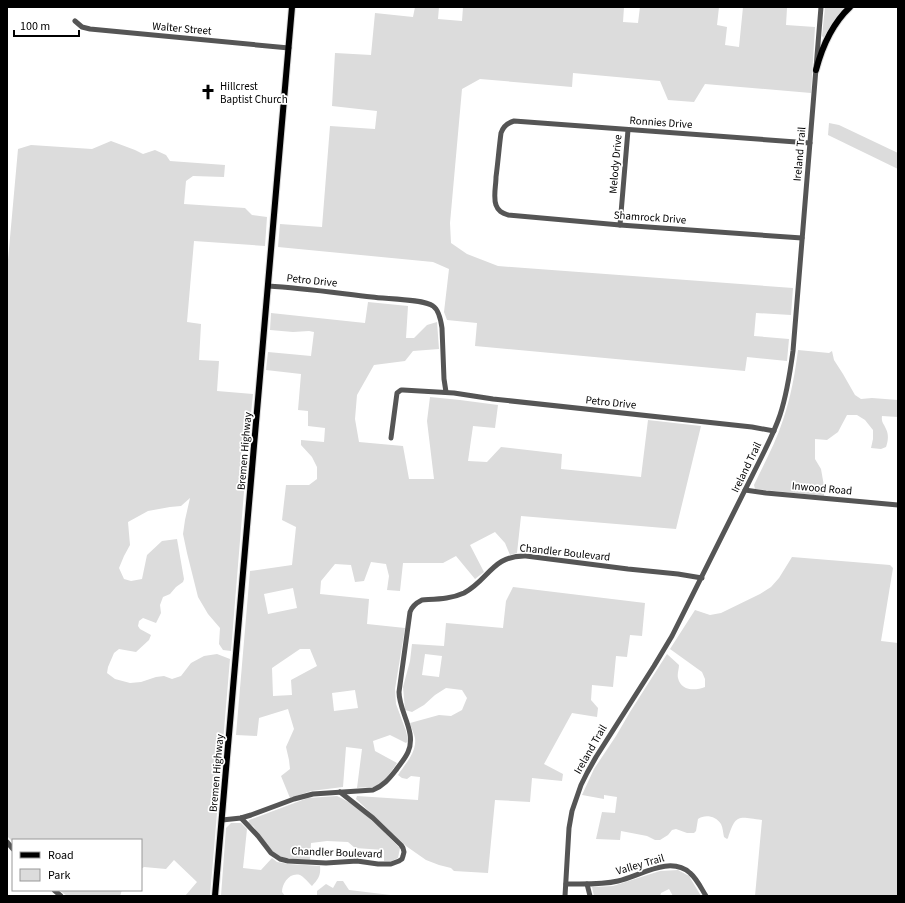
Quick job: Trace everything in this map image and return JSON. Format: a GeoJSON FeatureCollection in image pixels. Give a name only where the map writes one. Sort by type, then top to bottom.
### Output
{"type":"FeatureCollection","features":[{"type":"Feature","properties":{"kind":"main road","name":"Bremen Highway"},"geometry":{"type":"LineString","coordinates":[[215,896],[292,7]]}},
{"type":"Feature","properties":{"kind":"main road"},"geometry":{"type":"LineString","coordinates":[[816,70],[820,55],[829,34],[850,7]]}},
{"type":"Feature","properties":{"kind":"street","name":"Ireland Trail"},"geometry":{"type":"LineString","coordinates":[[565,896],[569,828],[572,812],[581,785],[596,757],[672,636],[774,431],[783,405],[791,367],[821,7]]}},
{"type":"Feature","properties":{"kind":"street","name":"Walter Street"},"geometry":{"type":"LineString","coordinates":[[75,21],[82,27],[90,29],[289,48]]}},
{"type":"Feature","properties":{"kind":"street","name":"Ronnies Drive"},"geometry":{"type":"LineString","coordinates":[[498,209],[495,196],[500,142],[502,130],[510,122],[517,121],[810,143]]}},
{"type":"Feature","properties":{"kind":"street","name":"Melody Drive"},"geometry":{"type":"LineString","coordinates":[[620,225],[628,130]]}},
{"type":"Feature","properties":{"kind":"street","name":"Shamrock Drive"},"geometry":{"type":"LineString","coordinates":[[498,209],[513,216],[802,238]]}},
{"type":"Feature","properties":{"kind":"street","name":"Petro Drive"},"geometry":{"type":"LineString","coordinates":[[268,286],[423,302],[432,306],[438,312],[442,323],[444,379],[446,392]]}},
{"type":"Feature","properties":{"kind":"street","name":"Petro Drive"},"geometry":{"type":"LineString","coordinates":[[391,438],[396,396],[399,391],[403,390],[446,392],[546,405],[752,427],[774,431]]}},
{"type":"Feature","properties":{"kind":"street","name":"Inwood Road"},"geometry":{"type":"LineString","coordinates":[[745,490],[898,505]]}},
{"type":"Feature","properties":{"kind":"street","name":"Chandler Boulevard"},"geometry":{"type":"LineString","coordinates":[[222,820],[241,818],[308,795],[322,792],[373,790],[388,780],[401,764],[408,752],[411,738],[400,704],[398,692],[410,612],[413,606],[418,602],[422,600],[451,598],[464,593],[499,563],[507,559],[526,556],[702,578]]}},
{"type":"Feature","properties":{"kind":"street","name":"Chandler Boulevard"},"geometry":{"type":"LineString","coordinates":[[241,818],[271,853],[280,859],[325,864],[357,861],[391,864],[399,861],[403,856],[403,848],[373,818],[340,792]]}},
{"type":"Feature","properties":{"kind":"street","name":"Valley Trail"},"geometry":{"type":"LineString","coordinates":[[566,884],[587,884],[617,881],[657,868],[674,865],[689,872],[695,878],[706,896]]}},
{"type":"Feature","properties":{"kind":"street"},"geometry":{"type":"LineString","coordinates":[[587,884],[590,896]]}},
{"type":"Feature","properties":{"kind":"green space"},"geometry":{"type":"Polygon","coordinates":[[[415,7],[439,7],[438,19],[462,21],[463,7],[624,7],[623,22],[638,23],[640,7],[719,7],[717,25],[727,27],[725,45],[739,47],[743,7],[787,8],[786,25],[815,27],[811,93],[705,84],[694,102],[668,100],[660,81],[573,73],[572,87],[480,79],[462,89],[450,223],[451,243],[467,254],[498,266],[793,288],[791,315],[756,313],[754,336],[789,339],[787,361],[747,357],[745,371],[475,346],[477,323],[447,320],[444,312],[449,269],[433,262],[278,247],[280,224],[322,227],[330,126],[375,129],[377,111],[332,106],[335,53],[371,55],[375,13],[413,17],[415,7]]]}},
{"type":"Feature","properties":{"kind":"green space"},"geometry":{"type":"Polygon","coordinates":[[[825,7],[846,7],[831,26],[824,38],[822,36],[825,7]]]}},
{"type":"Feature","properties":{"kind":"green space"},"geometry":{"type":"Polygon","coordinates":[[[829,123],[839,125],[898,153],[898,169],[828,135],[829,123]]]}},
{"type":"Feature","properties":{"kind":"green space"},"geometry":{"type":"Polygon","coordinates":[[[111,141],[143,154],[155,150],[166,155],[170,161],[225,165],[224,177],[193,176],[186,181],[184,204],[245,208],[252,215],[267,217],[265,246],[194,241],[187,322],[201,324],[199,360],[219,361],[217,391],[253,394],[248,443],[242,450],[240,459],[246,467],[231,651],[223,650],[219,644],[220,628],[208,614],[198,597],[183,534],[190,498],[181,506],[148,511],[128,522],[130,545],[119,568],[124,579],[131,581],[142,579],[147,555],[162,541],[177,539],[184,579],[183,582],[170,594],[163,597],[160,605],[161,613],[156,623],[143,618],[139,621],[138,626],[140,629],[151,635],[149,640],[136,652],[119,649],[114,653],[107,673],[115,679],[130,683],[141,682],[164,676],[172,679],[181,676],[191,663],[204,656],[217,654],[230,659],[210,896],[185,896],[197,882],[174,860],[166,869],[144,867],[142,868],[142,839],[12,839],[12,841],[7,836],[7,271],[18,149],[31,145],[92,149],[111,141]]]}},
{"type":"Feature","properties":{"kind":"green space"},"geometry":{"type":"Polygon","coordinates":[[[368,302],[408,306],[406,338],[414,338],[427,325],[437,322],[439,349],[413,351],[405,361],[374,365],[357,395],[355,419],[359,442],[403,446],[409,479],[434,479],[427,421],[430,397],[498,405],[495,428],[473,426],[468,461],[487,462],[501,447],[562,454],[561,469],[641,477],[648,420],[701,426],[676,529],[521,516],[517,553],[510,555],[505,543],[495,532],[470,545],[484,572],[475,579],[456,556],[443,563],[403,563],[400,591],[387,590],[389,576],[386,564],[371,562],[364,581],[355,582],[351,565],[335,564],[321,581],[320,594],[369,599],[367,624],[405,628],[395,689],[396,704],[408,741],[406,743],[390,735],[373,741],[375,751],[397,763],[387,777],[374,787],[357,788],[362,749],[346,747],[343,787],[311,791],[290,798],[281,776],[290,769],[286,747],[294,729],[288,709],[259,718],[257,736],[236,735],[250,571],[292,565],[296,527],[282,520],[286,485],[309,485],[317,479],[317,467],[312,457],[301,445],[301,440],[324,442],[325,428],[308,426],[308,411],[298,410],[301,374],[266,370],[268,352],[311,356],[314,332],[270,330],[271,313],[365,323],[368,302]],[[293,588],[264,594],[268,614],[297,608],[293,588]],[[300,649],[272,668],[273,696],[292,695],[291,680],[317,666],[310,649],[300,649]],[[355,690],[332,693],[334,711],[358,708],[355,690]]]}},
{"type":"Feature","properties":{"kind":"green space"},"geometry":{"type":"Polygon","coordinates":[[[798,350],[829,353],[832,351],[834,360],[855,395],[861,399],[872,398],[898,400],[898,417],[882,416],[882,421],[888,436],[886,447],[881,449],[871,448],[873,430],[865,420],[857,415],[847,415],[838,432],[827,440],[815,439],[815,459],[821,469],[824,496],[755,489],[754,485],[783,420],[796,367],[798,350]]]}},
{"type":"Feature","properties":{"kind":"green space"},"geometry":{"type":"Polygon","coordinates":[[[792,557],[890,565],[893,568],[881,641],[898,643],[898,896],[755,896],[762,820],[739,818],[733,824],[727,839],[724,837],[722,826],[719,821],[707,816],[698,819],[696,831],[694,833],[687,833],[676,829],[672,830],[668,835],[660,840],[655,840],[647,836],[621,831],[620,840],[596,839],[602,812],[615,813],[617,797],[604,795],[604,799],[582,795],[594,769],[667,654],[679,665],[678,676],[680,682],[685,688],[697,689],[705,687],[705,679],[702,672],[670,649],[695,610],[710,615],[721,613],[760,594],[771,587],[779,578],[792,557]]]}},
{"type":"Feature","properties":{"kind":"green space"},"geometry":{"type":"Polygon","coordinates":[[[513,587],[645,603],[642,636],[630,635],[627,657],[616,656],[613,687],[592,685],[591,700],[598,708],[597,717],[572,713],[544,764],[563,774],[562,781],[532,778],[530,802],[495,800],[488,873],[454,871],[451,868],[426,860],[406,846],[356,799],[357,796],[418,800],[420,777],[411,776],[407,779],[398,775],[410,758],[414,748],[415,738],[410,723],[439,715],[451,716],[462,710],[467,698],[462,690],[446,688],[424,705],[412,712],[405,710],[403,687],[410,661],[412,644],[444,646],[446,623],[503,628],[506,601],[513,587]],[[425,654],[422,675],[439,677],[442,656],[425,654]]]}},
{"type":"Feature","properties":{"kind":"green space"},"geometry":{"type":"Polygon","coordinates":[[[337,796],[355,806],[400,848],[398,858],[392,861],[384,861],[384,850],[355,848],[348,842],[327,841],[311,843],[310,860],[284,858],[275,855],[253,826],[248,823],[249,820],[308,798],[337,796]]]}},
{"type":"Feature","properties":{"kind":"green space"},"geometry":{"type":"Polygon","coordinates":[[[231,823],[241,823],[247,829],[243,868],[261,870],[272,858],[277,862],[289,864],[320,866],[320,872],[317,879],[312,886],[300,875],[293,875],[287,879],[283,885],[282,892],[285,896],[221,896],[226,828],[231,823]]]}},
{"type":"Feature","properties":{"kind":"green space"},"geometry":{"type":"Polygon","coordinates":[[[678,870],[689,876],[701,896],[673,896],[669,889],[661,893],[660,896],[594,896],[592,887],[613,886],[660,871],[678,870]]]}},
{"type":"Feature","properties":{"kind":"green space"},"geometry":{"type":"Polygon","coordinates":[[[337,881],[343,881],[349,890],[399,896],[317,896],[317,891],[326,884],[333,888],[337,881]]]}},
{"type":"Feature","properties":{"kind":"green space"},"geometry":{"type":"Polygon","coordinates":[[[60,891],[122,891],[120,896],[67,896],[60,891]]]}},
{"type":"Feature","properties":{"kind":"place","name":"Hillcrest Baptist Church"},"geometry":{"type":"Point","coordinates":[208,92]}}]}
